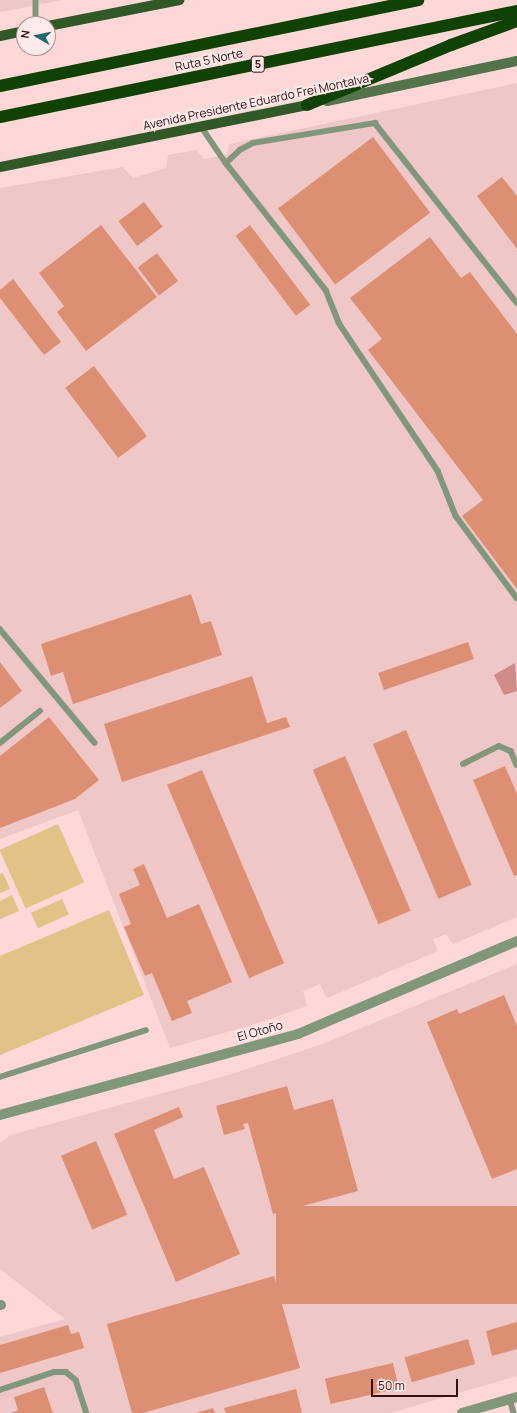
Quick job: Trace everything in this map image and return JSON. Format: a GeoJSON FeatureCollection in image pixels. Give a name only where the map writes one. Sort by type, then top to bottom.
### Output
{"type":"FeatureCollection","features":[{"type":"Feature","properties":{"kind":"highway","name":"Ruta 5 Norte"},"geometry":{"type":"LineString","coordinates":[[0,86],[418,0]]}},
{"type":"Feature","properties":{"kind":"highway","name":"Ruta 5 Norte"},"geometry":{"type":"LineString","coordinates":[[0,118],[517,11]]}},
{"type":"Feature","properties":{"kind":"highway"},"geometry":{"type":"LineString","coordinates":[[307,105],[464,39],[517,21]]}},
{"type":"Feature","properties":{"kind":"main road"},"geometry":{"type":"LineString","coordinates":[[56,24],[179,0]]}},
{"type":"Feature","properties":{"kind":"main road"},"geometry":{"type":"LineString","coordinates":[[0,36],[16,33]]}},
{"type":"Feature","properties":{"kind":"main road","name":"Avenida Presidente Eduardo Frei Montalva"},"geometry":{"type":"LineString","coordinates":[[0,167],[307,105]]}},
{"type":"Feature","properties":{"kind":"street","name":"Avenida Presidente Eduardo Frei Montalva"},"geometry":{"type":"LineString","coordinates":[[307,105],[517,61]]}},
{"type":"Feature","properties":{"kind":"street","name":"El Otoño"},"geometry":{"type":"LineString","coordinates":[[0,1115],[298,1034],[517,941]]}},
{"type":"Feature","properties":{"kind":"street"},"geometry":{"type":"LineString","coordinates":[[462,1413],[513,1398]]}},
{"type":"Feature","properties":{"kind":"lane"},"geometry":{"type":"LineString","coordinates":[[36,0],[36,16]]}},
{"type":"Feature","properties":{"kind":"lane"},"geometry":{"type":"LineString","coordinates":[[226,163],[240,150],[253,143],[374,123],[517,303]]}},
{"type":"Feature","properties":{"kind":"lane"},"geometry":{"type":"LineString","coordinates":[[202,126],[226,163],[326,290],[339,323],[438,471],[456,516],[517,598]]}},
{"type":"Feature","properties":{"kind":"lane"},"geometry":{"type":"LineString","coordinates":[[0,629],[95,743]]}},
{"type":"Feature","properties":{"kind":"lane"},"geometry":{"type":"LineString","coordinates":[[0,743],[40,711]]}},
{"type":"Feature","properties":{"kind":"lane"},"geometry":{"type":"LineString","coordinates":[[463,764],[499,746],[511,751],[517,765]]}},
{"type":"Feature","properties":{"kind":"lane"},"geometry":{"type":"LineString","coordinates":[[0,1077],[146,1030]]}},
{"type":"Feature","properties":{"kind":"lane"},"geometry":{"type":"LineString","coordinates":[[0,1390],[54,1372],[66,1372],[76,1380],[87,1413]]}},
{"type":"Feature","properties":{"kind":"lane"},"geometry":{"type":"LineString","coordinates":[[513,1398],[514,1413]]}},
{"type":"Feature","properties":{"kind":"shaded area"},"geometry":{"type":"Polygon","coordinates":[[[0,0],[63,0],[0,12],[0,0]]]}},
{"type":"Feature","properties":{"kind":"shaded area"},"geometry":{"type":"Polygon","coordinates":[[[517,83],[517,917],[453,944],[446,934],[433,939],[438,951],[327,998],[320,984],[303,991],[307,1006],[252,1025],[170,1048],[78,810],[0,839],[0,188],[123,167],[133,178],[166,168],[168,155],[196,150],[204,159],[221,156],[227,154],[229,144],[517,83]]]}},
{"type":"Feature","properties":{"kind":"shaded area"},"geometry":{"type":"Polygon","coordinates":[[[515,663],[517,691],[504,695],[494,675],[515,663]]]}},
{"type":"Feature","properties":{"kind":"shaded area"},"geometry":{"type":"Polygon","coordinates":[[[58,824],[84,882],[26,908],[0,850],[58,824]]]}},
{"type":"Feature","properties":{"kind":"shaded area"},"geometry":{"type":"Polygon","coordinates":[[[3,873],[10,889],[0,893],[0,874],[3,873]]]}},
{"type":"Feature","properties":{"kind":"shaded area"},"geometry":{"type":"Polygon","coordinates":[[[12,895],[19,911],[0,919],[0,901],[12,895]]]}},
{"type":"Feature","properties":{"kind":"shaded area"},"geometry":{"type":"Polygon","coordinates":[[[62,899],[69,915],[38,928],[31,913],[62,899]]]}},
{"type":"Feature","properties":{"kind":"shaded area"},"geometry":{"type":"Polygon","coordinates":[[[109,910],[144,995],[0,1055],[0,956],[109,910]]]}},
{"type":"Feature","properties":{"kind":"shaded area"},"geometry":{"type":"Polygon","coordinates":[[[517,964],[517,1376],[390,1413],[0,1413],[0,1337],[65,1319],[0,1269],[0,1143],[11,1135],[232,1074],[320,1045],[517,964]]]}},
{"type":"Feature","properties":{"kind":"building"},"geometry":{"type":"Polygon","coordinates":[[[373,137],[430,213],[335,284],[278,209],[373,137]]]}},
{"type":"Feature","properties":{"kind":"building"},"geometry":{"type":"Polygon","coordinates":[[[502,177],[517,196],[517,249],[477,196],[502,177]]]}},
{"type":"Feature","properties":{"kind":"building"},"geometry":{"type":"Polygon","coordinates":[[[144,202],[163,227],[137,246],[118,221],[144,202]]]}},
{"type":"Feature","properties":{"kind":"building"},"geometry":{"type":"Polygon","coordinates":[[[101,225],[157,297],[86,351],[57,312],[64,306],[39,273],[101,225]]]}},
{"type":"Feature","properties":{"kind":"building"},"geometry":{"type":"Polygon","coordinates":[[[250,225],[310,305],[296,316],[236,236],[250,225]]]}},
{"type":"Feature","properties":{"kind":"building"},"geometry":{"type":"Polygon","coordinates":[[[430,237],[461,278],[470,272],[517,334],[517,589],[462,516],[483,500],[368,350],[382,339],[350,298],[430,237]]]}},
{"type":"Feature","properties":{"kind":"building"},"geometry":{"type":"Polygon","coordinates":[[[157,253],[178,281],[159,295],[138,267],[157,253]]]}},
{"type":"Feature","properties":{"kind":"building"},"geometry":{"type":"Polygon","coordinates":[[[13,279],[61,342],[44,355],[0,298],[0,290],[13,279]]]}},
{"type":"Feature","properties":{"kind":"building"},"geometry":{"type":"Polygon","coordinates":[[[94,366],[147,436],[118,458],[65,388],[94,366]]]}},
{"type":"Feature","properties":{"kind":"building"},"geometry":{"type":"Polygon","coordinates":[[[191,594],[201,624],[211,621],[222,655],[73,704],[63,672],[51,676],[41,644],[191,594]]]}},
{"type":"Feature","properties":{"kind":"building"},"geometry":{"type":"Polygon","coordinates":[[[468,642],[474,659],[384,690],[378,673],[468,642]]]}},
{"type":"Feature","properties":{"kind":"building"},"geometry":{"type":"Polygon","coordinates":[[[0,662],[22,691],[0,708],[0,662]]]}},
{"type":"Feature","properties":{"kind":"building"},"geometry":{"type":"Polygon","coordinates":[[[252,676],[267,723],[286,717],[290,727],[122,782],[104,724],[252,676]]]}},
{"type":"Feature","properties":{"kind":"building"},"geometry":{"type":"Polygon","coordinates":[[[49,717],[99,780],[75,799],[0,828],[0,756],[49,717]]]}},
{"type":"Feature","properties":{"kind":"building"},"geometry":{"type":"Polygon","coordinates":[[[406,730],[472,885],[439,899],[373,744],[406,730]]]}},
{"type":"Feature","properties":{"kind":"building"},"geometry":{"type":"Polygon","coordinates":[[[345,756],[411,911],[378,924],[313,770],[345,756]]]}},
{"type":"Feature","properties":{"kind":"building"},"geometry":{"type":"Polygon","coordinates":[[[505,766],[517,794],[517,875],[514,876],[473,780],[505,766]]]}},
{"type":"Feature","properties":{"kind":"building"},"geometry":{"type":"Polygon","coordinates":[[[202,770],[284,963],[249,978],[167,785],[202,770]]]}},
{"type":"Feature","properties":{"kind":"building"},"geometry":{"type":"Polygon","coordinates":[[[144,864],[167,918],[199,904],[232,982],[187,1001],[192,1013],[172,1021],[152,973],[145,976],[124,927],[131,924],[119,894],[140,885],[133,869],[144,864]]]}},
{"type":"Feature","properties":{"kind":"building"},"geometry":{"type":"Polygon","coordinates":[[[504,995],[517,1026],[517,1169],[492,1179],[427,1022],[457,1009],[459,1014],[504,995]]]}},
{"type":"Feature","properties":{"kind":"building"},"geometry":{"type":"Polygon","coordinates":[[[287,1086],[294,1110],[333,1099],[358,1191],[273,1214],[248,1123],[243,1124],[245,1129],[224,1135],[216,1106],[287,1086]]]}},
{"type":"Feature","properties":{"kind":"building"},"geometry":{"type":"Polygon","coordinates":[[[179,1107],[183,1117],[154,1130],[174,1179],[204,1167],[240,1254],[176,1282],[114,1134],[179,1107]]]}},
{"type":"Feature","properties":{"kind":"building"},"geometry":{"type":"Polygon","coordinates":[[[96,1141],[127,1215],[92,1229],[61,1156],[96,1141]]]}},
{"type":"Feature","properties":{"kind":"building"},"geometry":{"type":"Polygon","coordinates":[[[276,1206],[517,1206],[517,1304],[276,1304],[276,1206]]]}},
{"type":"Feature","properties":{"kind":"building"},"geometry":{"type":"Polygon","coordinates":[[[274,1276],[300,1368],[143,1413],[132,1413],[107,1324],[274,1276]]]}},
{"type":"Feature","properties":{"kind":"building"},"geometry":{"type":"Polygon","coordinates":[[[517,1322],[517,1349],[492,1356],[486,1331],[517,1322]]]}},
{"type":"Feature","properties":{"kind":"building"},"geometry":{"type":"Polygon","coordinates":[[[68,1325],[71,1334],[79,1332],[84,1348],[0,1373],[0,1345],[68,1325]]]}},
{"type":"Feature","properties":{"kind":"building"},"geometry":{"type":"Polygon","coordinates":[[[468,1339],[475,1364],[412,1382],[405,1357],[468,1339]]]}},
{"type":"Feature","properties":{"kind":"building"},"geometry":{"type":"Polygon","coordinates":[[[393,1363],[399,1388],[331,1404],[325,1379],[393,1363]]]}},
{"type":"Feature","properties":{"kind":"building"},"geometry":{"type":"Polygon","coordinates":[[[44,1387],[53,1413],[11,1413],[18,1410],[14,1397],[44,1387]]]}},
{"type":"Feature","properties":{"kind":"building"},"geometry":{"type":"Polygon","coordinates":[[[296,1389],[302,1413],[226,1413],[224,1408],[296,1389]]]}},
{"type":"Feature","properties":{"kind":"building"},"geometry":{"type":"Polygon","coordinates":[[[213,1408],[215,1413],[196,1413],[213,1408]]]}}]}
